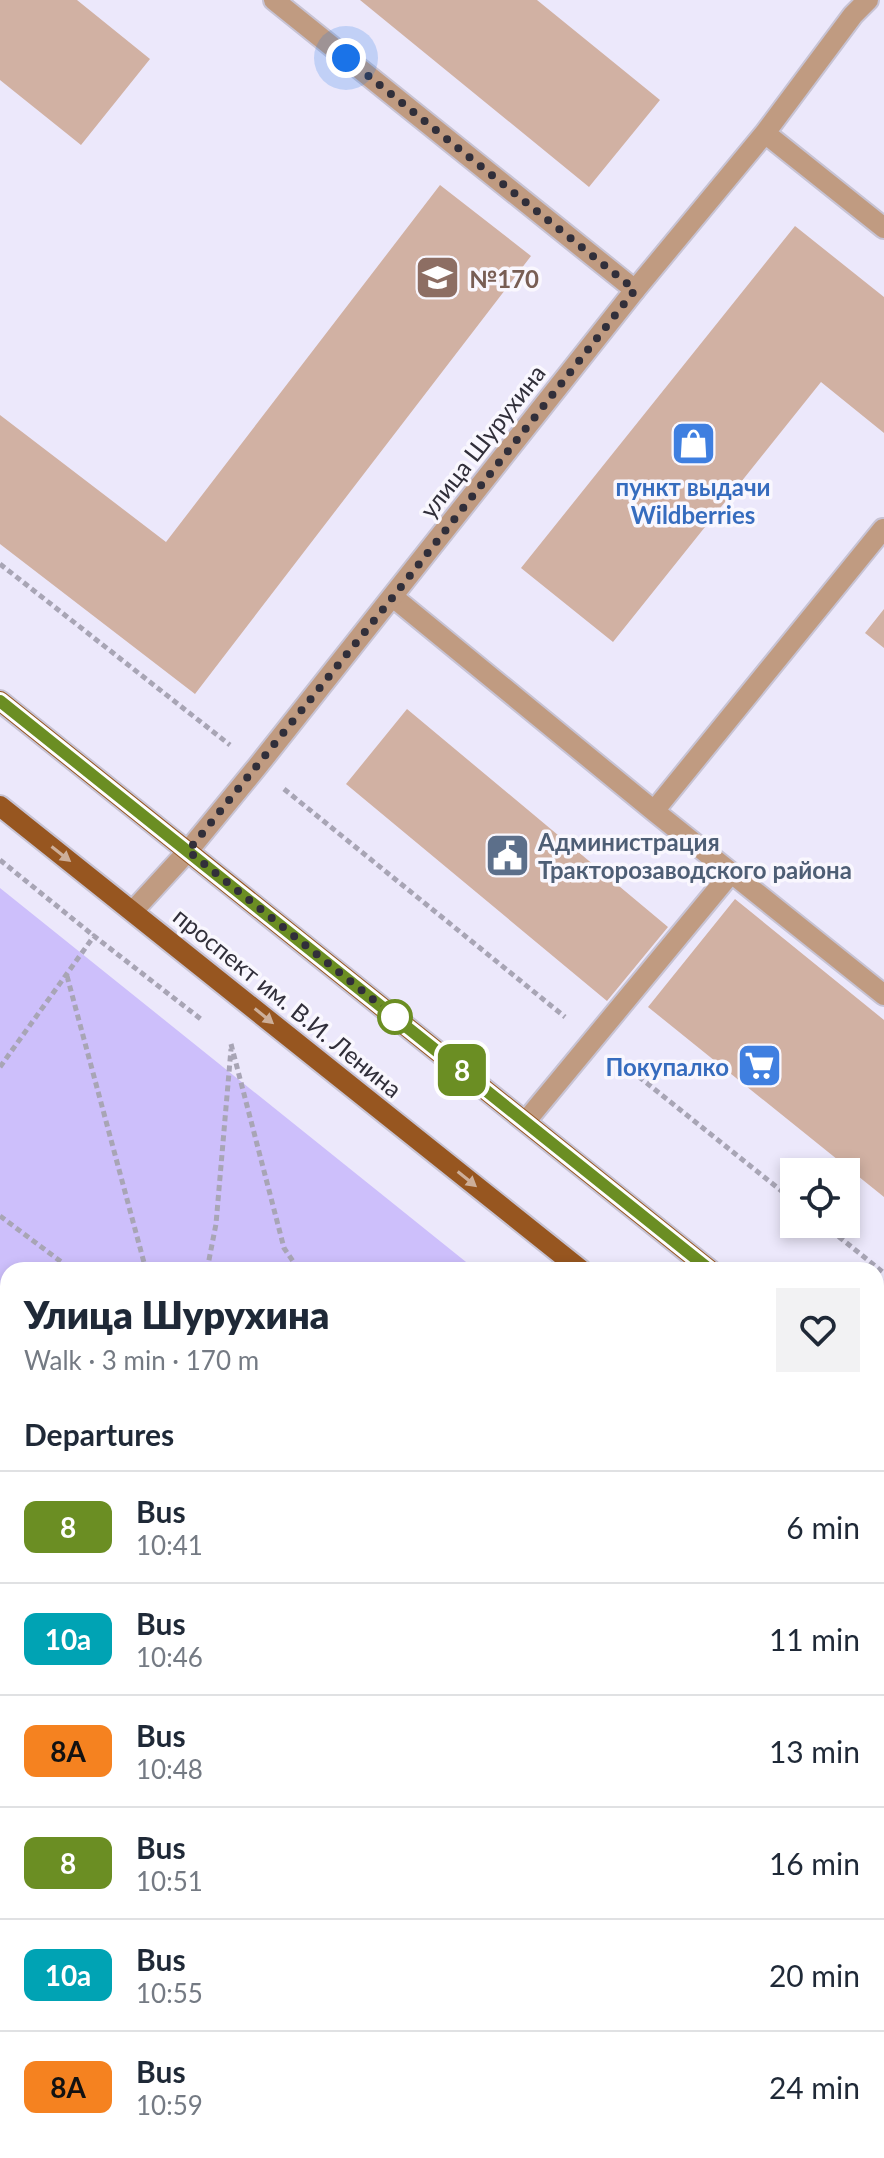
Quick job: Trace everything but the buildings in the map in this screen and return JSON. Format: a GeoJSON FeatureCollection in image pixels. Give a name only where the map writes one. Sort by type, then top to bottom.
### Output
{"type":"FeatureCollection","features":[{"type":"Feature","properties":{"kind":"main road"},"geometry":{"type":"LineString","coordinates":[[0,701],[700,1262]]}},
{"type":"Feature","properties":{"kind":"main road","name":"проспект им. В.И. Ленина"},"geometry":{"type":"LineString","coordinates":[[0,806],[571,1262]]}},
{"type":"Feature","properties":{"kind":"street"},"geometry":{"type":"LineString","coordinates":[[274,0],[635,290]]}},
{"type":"Feature","properties":{"kind":"street","name":"улица Шурухина"},"geometry":{"type":"LineString","coordinates":[[133,911],[188,851],[257,767],[868,0]]}},
{"type":"Feature","properties":{"kind":"street"},"geometry":{"type":"LineString","coordinates":[[765,133],[884,228]]}},
{"type":"Feature","properties":{"kind":"street"},"geometry":{"type":"LineString","coordinates":[[654,811],[883,529]]}},
{"type":"Feature","properties":{"kind":"street"},"geometry":{"type":"LineString","coordinates":[[393,597],[884,995]]}},
{"type":"Feature","properties":{"kind":"street"},"geometry":{"type":"LineString","coordinates":[[526,1121],[731,873]]}},
{"type":"Feature","properties":{"kind":"path"},"geometry":{"type":"LineString","coordinates":[[0,564],[257,767],[780,1190]]}},
{"type":"Feature","properties":{"kind":"path"},"geometry":{"type":"LineString","coordinates":[[0,860],[206,1024]]}},
{"type":"Feature","properties":{"kind":"path"},"geometry":{"type":"LineString","coordinates":[[0,1067],[94,936]]}},
{"type":"Feature","properties":{"kind":"path"},"geometry":{"type":"LineString","coordinates":[[66,975],[144,1262]]}},
{"type":"Feature","properties":{"kind":"path"},"geometry":{"type":"LineString","coordinates":[[231,1044],[244,1053]]}},
{"type":"Feature","properties":{"kind":"path"},"geometry":{"type":"LineString","coordinates":[[209,1262],[216,1224],[231,1044]]}},
{"type":"Feature","properties":{"kind":"path"},"geometry":{"type":"LineString","coordinates":[[231,1044],[284,1248],[294,1262]]}},
{"type":"Feature","properties":{"kind":"path"},"geometry":{"type":"LineString","coordinates":[[0,1216],[61,1262]]}},
{"type":"Feature","properties":{"kind":"path"},"geometry":{"type":"LineString","coordinates":[[840,1238],[870,1262]]}},
{"type":"Feature","properties":{"kind":"shaded area"},"geometry":{"type":"Polygon","coordinates":[[[0,888],[466,1262],[0,1262],[0,888]]]}},
{"type":"Feature","properties":{"kind":"bus line","name":"8"},"geometry":{"type":"LineString","coordinates":[[0,701],[700,1262]]}},
{"type":"Feature","properties":{"kind":"place","name":"№170"},"geometry":{"type":"Point","coordinates":[438,278]}},
{"type":"Feature","properties":{"kind":"place","name":"пункт выдачи Wildberries"},"geometry":{"type":"Point","coordinates":[693,444]}},
{"type":"Feature","properties":{"kind":"place","name":"Администрация Тракторозаводского района"},"geometry":{"type":"Point","coordinates":[507,855]}},
{"type":"Feature","properties":{"kind":"place","name":"Покупалко"},"geometry":{"type":"Point","coordinates":[760,1066]}},
{"type":"Feature","properties":{"kind":"route"},"geometry":{"type":"LineString","coordinates":[[346,58],[635,290],[188,851],[405,1025],[395,1017]]}}]}
